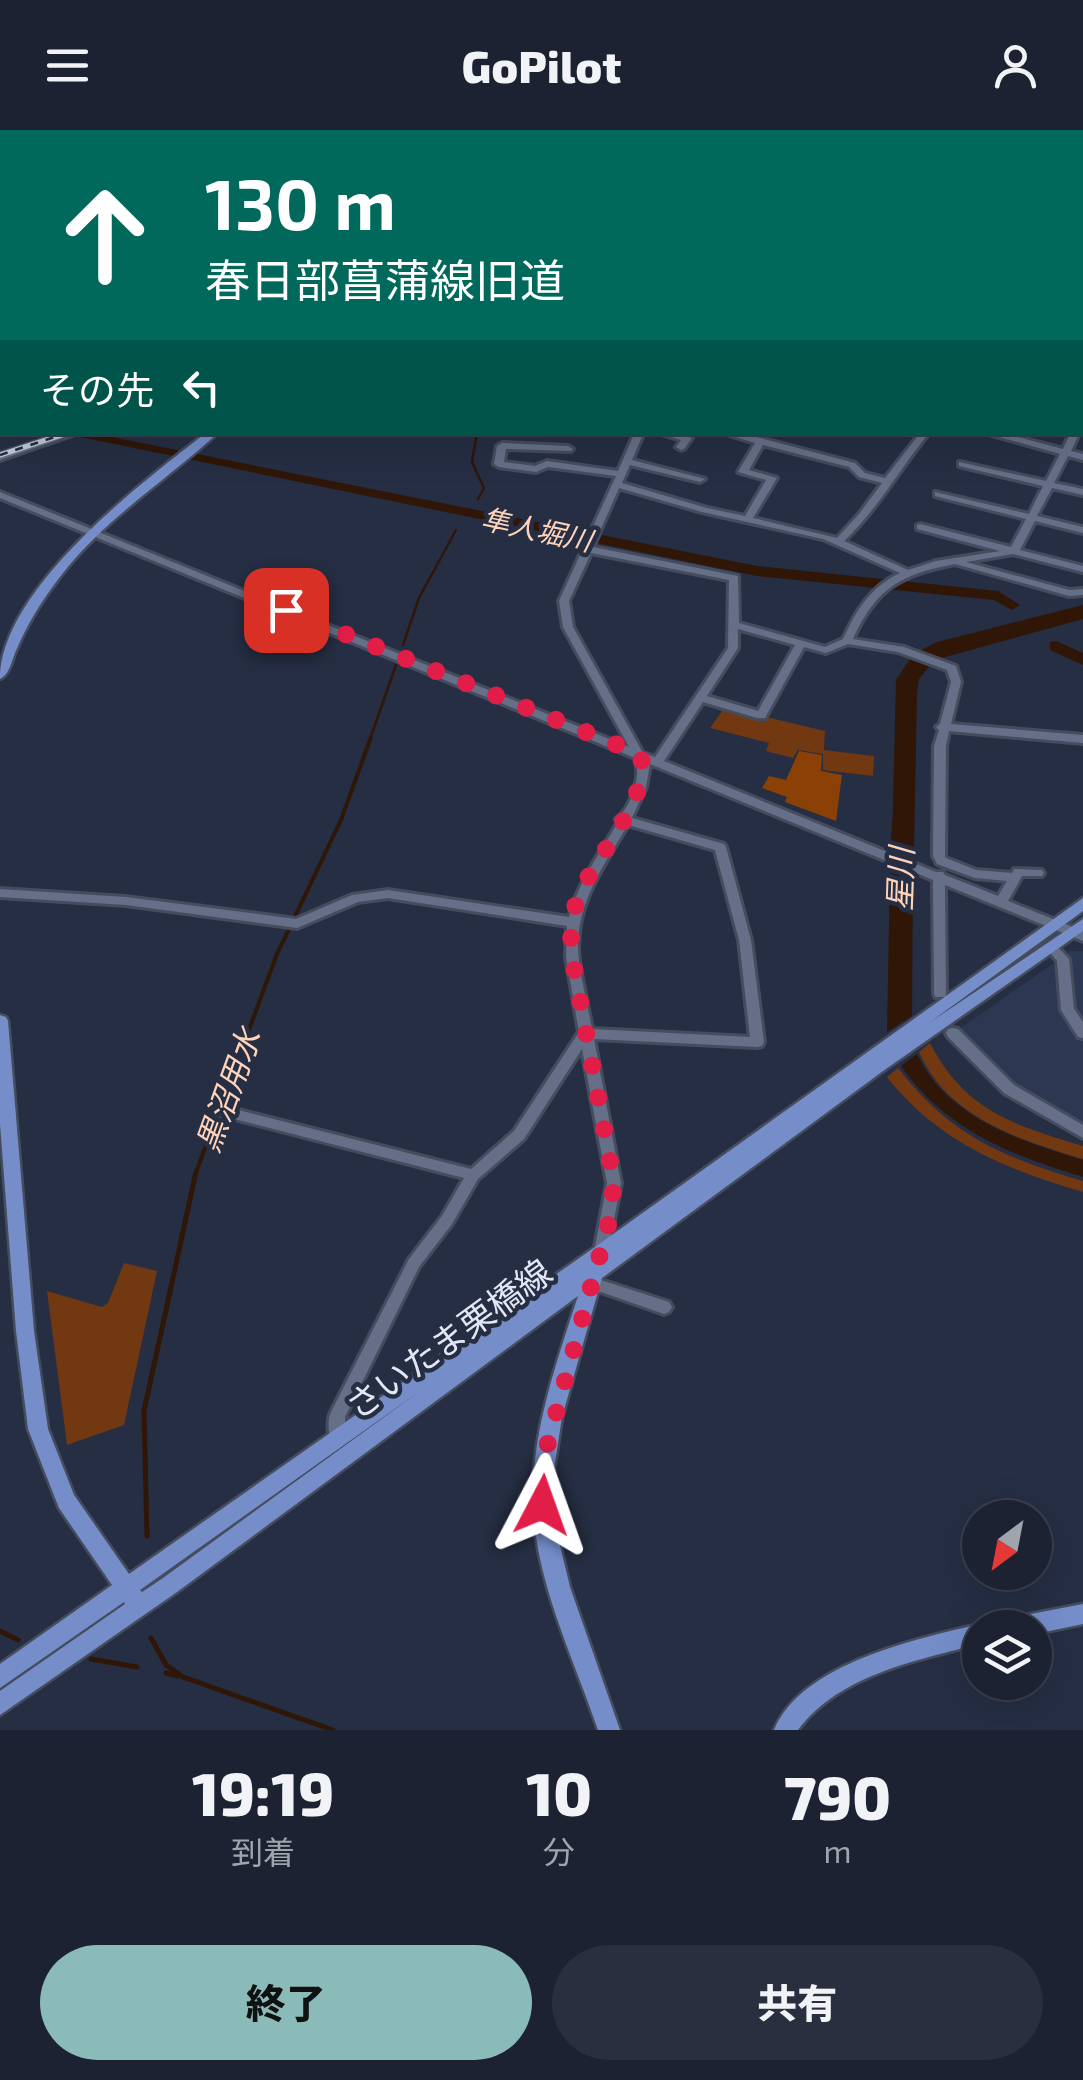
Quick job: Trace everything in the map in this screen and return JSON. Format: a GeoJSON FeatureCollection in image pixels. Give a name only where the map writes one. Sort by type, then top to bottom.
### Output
{"type":"FeatureCollection","features":[{"type":"Feature","properties":{"kind":"main road"},"geometry":{"type":"LineString","coordinates":[[0,676],[34,604],[92,532],[210,435]]}},
{"type":"Feature","properties":{"kind":"main road","name":"さいたま栗橋線"},"geometry":{"type":"LineString","coordinates":[[0,1704],[596,1270],[933,1020],[1083,903]]}},
{"type":"Feature","properties":{"kind":"main road","name":"さいたま栗橋線"},"geometry":{"type":"LineString","coordinates":[[933,1020],[1080,930]]}},
{"type":"Feature","properties":{"kind":"main road"},"geometry":{"type":"LineString","coordinates":[[0,1021],[26,1350],[38,1429],[66,1501],[139,1606]]}},
{"type":"Feature","properties":{"kind":"main road"},"geometry":{"type":"LineString","coordinates":[[596,1270],[546,1450],[542,1505],[553,1558],[609,1730]]}},
{"type":"Feature","properties":{"kind":"main road","name":"さいたま栗橋線"},"geometry":{"type":"LineString","coordinates":[[0,1677],[338,1438],[596,1270]]}},
{"type":"Feature","properties":{"kind":"main road"},"geometry":{"type":"LineString","coordinates":[[1052,1620],[1083,1614]]}},
{"type":"Feature","properties":{"kind":"main road"},"geometry":{"type":"LineString","coordinates":[[785,1730],[801,1706],[838,1682],[962,1639]]}},
{"type":"Feature","properties":{"kind":"street"},"geometry":{"type":"LineString","coordinates":[[0,457],[68,435]]}},
{"type":"Feature","properties":{"kind":"street"},"geometry":{"type":"LineString","coordinates":[[569,466],[571,435]]}},
{"type":"Feature","properties":{"kind":"street"},"geometry":{"type":"LineString","coordinates":[[639,435],[567,590],[564,614],[640,754],[640,785],[585,882],[572,922],[572,957],[614,1183],[596,1270],[601,1286],[664,1307]]}},
{"type":"Feature","properties":{"kind":"street"},"geometry":{"type":"LineString","coordinates":[[673,435],[687,438],[680,448]]}},
{"type":"Feature","properties":{"kind":"street"},"geometry":{"type":"LineString","coordinates":[[735,435],[852,465],[862,475],[885,481]]}},
{"type":"Feature","properties":{"kind":"street"},"geometry":{"type":"LineString","coordinates":[[838,542],[860,522],[905,451],[923,435]]}},
{"type":"Feature","properties":{"kind":"street"},"geometry":{"type":"LineString","coordinates":[[998,435],[1083,456]]}},
{"type":"Feature","properties":{"kind":"street"},"geometry":{"type":"LineString","coordinates":[[1014,551],[1074,435]]}},
{"type":"Feature","properties":{"kind":"street"},"geometry":{"type":"LineString","coordinates":[[747,520],[772,478],[744,472],[760,442]]}},
{"type":"Feature","properties":{"kind":"street"},"geometry":{"type":"LineString","coordinates":[[568,449],[502,446],[499,464],[569,466],[618,479],[747,520],[838,542],[905,572]]}},
{"type":"Feature","properties":{"kind":"street"},"geometry":{"type":"LineString","coordinates":[[626,462],[700,479]]}},
{"type":"Feature","properties":{"kind":"street"},"geometry":{"type":"LineString","coordinates":[[962,464],[1083,492]]}},
{"type":"Feature","properties":{"kind":"street"},"geometry":{"type":"LineString","coordinates":[[938,494],[1083,530]]}},
{"type":"Feature","properties":{"kind":"street"},"geometry":{"type":"LineString","coordinates":[[0,495],[1057,924],[1080,930]]}},
{"type":"Feature","properties":{"kind":"street"},"geometry":{"type":"LineString","coordinates":[[920,527],[1083,569]]}},
{"type":"Feature","properties":{"kind":"street"},"geometry":{"type":"LineString","coordinates":[[590,543],[734,578],[733,648],[658,762]]}},
{"type":"Feature","properties":{"kind":"street"},"geometry":{"type":"LineString","coordinates":[[847,640],[856,614],[890,578],[1014,551]]}},
{"type":"Feature","properties":{"kind":"street"},"geometry":{"type":"LineString","coordinates":[[956,562],[1069,593],[1083,592]]}},
{"type":"Feature","properties":{"kind":"street"},"geometry":{"type":"LineString","coordinates":[[734,625],[826,650],[847,640],[912,653],[948,666],[956,682],[942,726],[941,861],[975,874],[1016,877]]}},
{"type":"Feature","properties":{"kind":"street"},"geometry":{"type":"LineString","coordinates":[[701,698],[761,716],[800,644]]}},
{"type":"Feature","properties":{"kind":"street"},"geometry":{"type":"LineString","coordinates":[[942,726],[1083,740]]}},
{"type":"Feature","properties":{"kind":"street"},"geometry":{"type":"LineString","coordinates":[[586,1034],[756,1042],[745,940],[720,846],[622,819]]}},
{"type":"Feature","properties":{"kind":"street"},"geometry":{"type":"LineString","coordinates":[[1002,900],[1018,872],[1038,873]]}},
{"type":"Feature","properties":{"kind":"street"},"geometry":{"type":"LineString","coordinates":[[936,873],[940,994]]}},
{"type":"Feature","properties":{"kind":"street"},"geometry":{"type":"LineString","coordinates":[[0,893],[126,901],[290,923],[356,898],[388,894],[452,907],[572,922]]}},
{"type":"Feature","properties":{"kind":"street"},"geometry":{"type":"LineString","coordinates":[[1052,948],[1063,959],[1068,1010],[1083,1034]]}},
{"type":"Feature","properties":{"kind":"street"},"geometry":{"type":"LineString","coordinates":[[952,1033],[1009,1089],[1083,1132]]}},
{"type":"Feature","properties":{"kind":"street"},"geometry":{"type":"LineString","coordinates":[[338,1438],[338,1417],[414,1262],[447,1220],[473,1176],[519,1134],[586,1034]]}},
{"type":"Feature","properties":{"kind":"street"},"geometry":{"type":"LineString","coordinates":[[223,1110],[473,1176]]}},
{"type":"Feature","properties":{"kind":"shaded area"},"geometry":{"type":"Polygon","coordinates":[[[725,707],[825,731],[824,750],[874,756],[873,776],[823,770],[823,754],[798,750],[793,758],[766,751],[769,743],[710,728],[725,707]]]}},
{"type":"Feature","properties":{"kind":"shaded area"},"geometry":{"type":"Polygon","coordinates":[[[799,751],[822,755],[821,771],[842,775],[836,821],[785,802],[787,797],[762,788],[769,776],[786,780],[799,751]]]}},
{"type":"Feature","properties":{"kind":"shaded area"},"geometry":{"type":"Polygon","coordinates":[[[1071,951],[1083,951],[1083,1128],[1039,1107],[986,1065],[958,1030],[1071,951]]]}},
{"type":"Feature","properties":{"kind":"shaded area"},"geometry":{"type":"Polygon","coordinates":[[[930,1043],[959,1085],[976,1100],[1013,1122],[1083,1146],[1083,1159],[1010,1134],[966,1109],[931,1074],[919,1052],[930,1043]]]}},
{"type":"Feature","properties":{"kind":"shaded area"},"geometry":{"type":"Polygon","coordinates":[[[898,1068],[918,1092],[959,1127],[1003,1152],[1083,1181],[1083,1192],[1000,1163],[951,1136],[907,1100],[887,1077],[898,1068]]]}},
{"type":"Feature","properties":{"kind":"shaded area"},"geometry":{"type":"Polygon","coordinates":[[[124,1263],[157,1271],[124,1425],[67,1445],[47,1291],[102,1307],[108,1303],[124,1263]]]}},
{"type":"Feature","properties":{"kind":"water"},"geometry":{"type":"Polygon","coordinates":[[[1083,605],[1083,619],[938,659],[918,652],[937,642],[1083,605]]]}},
{"type":"Feature","properties":{"kind":"water"},"geometry":{"type":"Polygon","coordinates":[[[912,656],[931,664],[919,679],[917,692],[914,852],[892,843],[896,680],[912,656]]]}},
{"type":"Feature","properties":{"kind":"water"},"geometry":{"type":"Polygon","coordinates":[[[890,868],[913,877],[912,1016],[887,1032],[890,868]]]}},
{"type":"Feature","properties":{"kind":"water"},"geometry":{"type":"Polygon","coordinates":[[[917,1054],[930,1076],[966,1111],[1011,1135],[1083,1160],[1083,1177],[1005,1149],[959,1124],[938,1108],[901,1066],[917,1054]]]}},
{"type":"Feature","properties":{"kind":"waterway","name":"隼人堀川"},"geometry":{"type":"LineString","coordinates":[[78,435],[757,571],[998,596],[1012,605]]}},
{"type":"Feature","properties":{"kind":"waterway","name":"黒沼用水"},"geometry":{"type":"LineString","coordinates":[[476,435],[472,462],[484,488],[478,499]]}},
{"type":"Feature","properties":{"kind":"waterway","name":"黒沼用水"},"geometry":{"type":"LineString","coordinates":[[403,645],[419,598],[456,530]]}},
{"type":"Feature","properties":{"kind":"waterway","name":"隼人堀川"},"geometry":{"type":"LineString","coordinates":[[1056,646],[1083,660]]}},
{"type":"Feature","properties":{"kind":"waterway","name":"黒沼用水"},"geometry":{"type":"LineString","coordinates":[[370,739],[396,665]]}},
{"type":"Feature","properties":{"kind":"waterway","name":"黒沼用水"},"geometry":{"type":"LineString","coordinates":[[196,1173],[277,954],[341,820],[371,737]]}},
{"type":"Feature","properties":{"kind":"waterway","name":"星川"},"geometry":{"type":"LineString","coordinates":[[899,897],[901,821]]}},
{"type":"Feature","properties":{"kind":"waterway","name":"黒沼用水"},"geometry":{"type":"LineString","coordinates":[[147,1536],[144,1411],[196,1173]]}},
{"type":"Feature","properties":{"kind":"waterway"},"geometry":{"type":"LineString","coordinates":[[0,1631],[18,1640]]}},
{"type":"Feature","properties":{"kind":"waterway","name":"黒沼用水"},"geometry":{"type":"LineString","coordinates":[[151,1638],[166,1665],[183,1677],[333,1730]]}},
{"type":"Feature","properties":{"kind":"waterway"},"geometry":{"type":"LineString","coordinates":[[91,1659],[137,1667]]}},
{"type":"Feature","properties":{"kind":"waterway"},"geometry":{"type":"LineString","coordinates":[[166,1673],[178,1676]]}},
{"type":"Feature","properties":{"kind":"railway"},"geometry":{"type":"LineString","coordinates":[[0,455],[61,435]]}},
{"type":"Feature","properties":{"kind":"route"},"geometry":{"type":"LineString","coordinates":[[286,610],[640,754],[644,764],[635,798],[585,882],[572,922],[572,957],[614,1183],[610,1218],[546,1450],[542,1505]]}}]}
